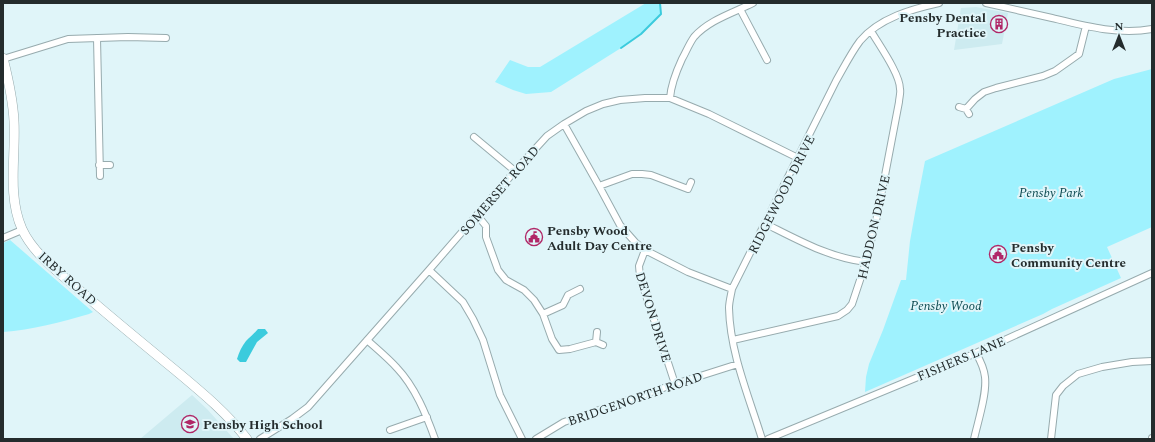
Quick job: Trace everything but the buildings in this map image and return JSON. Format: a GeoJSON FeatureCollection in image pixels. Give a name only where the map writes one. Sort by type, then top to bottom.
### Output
{"type":"FeatureCollection","features":[{"type":"Feature","properties":{"kind":"street"},"geometry":{"type":"LineString","coordinates":[[670,98],[677,69],[694,37],[715,20],[753,3]]}},
{"type":"Feature","properties":{"kind":"street","name":"RIDGEWOOD DRIVE"},"geometry":{"type":"LineString","coordinates":[[762,439],[738,364],[733,340],[729,306],[732,289],[766,224],[836,81],[861,40],[870,31],[912,6],[939,3]]}},
{"type":"Feature","properties":{"kind":"street"},"geometry":{"type":"LineString","coordinates":[[986,3],[1112,31],[1138,32],[1152,29]]}},
{"type":"Feature","properties":{"kind":"street"},"geometry":{"type":"LineString","coordinates":[[740,10],[767,60]]}},
{"type":"Feature","properties":{"kind":"street"},"geometry":{"type":"LineString","coordinates":[[959,107],[968,112],[975,99],[984,92],[1043,76],[1055,71],[1079,54],[1086,26]]}},
{"type":"Feature","properties":{"kind":"street","name":"HADDON DRIVE"},"geometry":{"type":"LineString","coordinates":[[733,340],[838,316],[847,310],[852,304],[866,262],[878,212],[899,102],[900,89],[896,74],[870,31]]}},
{"type":"Feature","properties":{"kind":"street"},"geometry":{"type":"LineString","coordinates":[[97,38],[100,176]]}},
{"type":"Feature","properties":{"kind":"street"},"geometry":{"type":"LineString","coordinates":[[3,58],[68,39],[166,38]]}},
{"type":"Feature","properties":{"kind":"street","name":"IRBY ROAD"},"geometry":{"type":"LineString","coordinates":[[3,58],[10,89],[14,120],[14,200],[22,230],[30,243],[41,256],[91,300],[211,400],[247,439]]}},
{"type":"Feature","properties":{"kind":"street","name":"SOMERSET ROAD"},"geometry":{"type":"LineString","coordinates":[[260,439],[308,407],[547,136],[586,111],[602,104],[620,100],[670,98],[709,114],[798,158]]}},
{"type":"Feature","properties":{"kind":"street"},"geometry":{"type":"LineString","coordinates":[[564,124],[620,226],[635,242],[644,250],[688,272],[732,289]]}},
{"type":"Feature","properties":{"kind":"street"},"geometry":{"type":"LineString","coordinates":[[474,137],[515,171]]}},
{"type":"Feature","properties":{"kind":"street"},"geometry":{"type":"LineString","coordinates":[[99,165],[110,165]]}},
{"type":"Feature","properties":{"kind":"street"},"geometry":{"type":"LineString","coordinates":[[599,186],[632,174],[651,175],[688,189],[691,182]]}},
{"type":"Feature","properties":{"kind":"street"},"geometry":{"type":"LineString","coordinates":[[477,215],[486,226],[486,237],[498,270],[506,280],[524,290],[534,300],[543,314],[552,339],[560,350],[596,342],[603,345]]}},
{"type":"Feature","properties":{"kind":"street"},"geometry":{"type":"LineString","coordinates":[[766,224],[828,253],[854,261],[866,262]]}},
{"type":"Feature","properties":{"kind":"street"},"geometry":{"type":"LineString","coordinates":[[3,238],[22,230]]}},
{"type":"Feature","properties":{"kind":"street","name":"DEVON DRIVE"},"geometry":{"type":"LineString","coordinates":[[644,250],[639,266],[640,278],[675,384]]}},
{"type":"Feature","properties":{"kind":"street"},"geometry":{"type":"LineString","coordinates":[[429,270],[463,302],[473,319],[484,340],[500,395],[522,439]]}},
{"type":"Feature","properties":{"kind":"street","name":"FISHERS LANE"},"geometry":{"type":"LineString","coordinates":[[768,439],[781,437],[976,353],[1152,274]]}},
{"type":"Feature","properties":{"kind":"street"},"geometry":{"type":"LineString","coordinates":[[543,314],[563,305],[568,295],[580,289]]}},
{"type":"Feature","properties":{"kind":"street"},"geometry":{"type":"LineString","coordinates":[[596,342],[597,332]]}},
{"type":"Feature","properties":{"kind":"street"},"geometry":{"type":"LineString","coordinates":[[367,340],[397,367],[408,382],[427,417],[435,439]]}},
{"type":"Feature","properties":{"kind":"street"},"geometry":{"type":"LineString","coordinates":[[974,439],[984,394],[985,378],[983,368],[976,353]]}},
{"type":"Feature","properties":{"kind":"street"},"geometry":{"type":"LineString","coordinates":[[1051,439],[1056,395],[1063,386],[1078,374],[1102,367],[1132,362],[1152,361]]}},
{"type":"Feature","properties":{"kind":"street","name":"BRIDGENORTH ROAD"},"geometry":{"type":"LineString","coordinates":[[536,439],[564,422],[738,364]]}},
{"type":"Feature","properties":{"kind":"street"},"geometry":{"type":"LineString","coordinates":[[390,430],[427,417]]}},
{"type":"Feature","properties":{"kind":"shaded area"},"geometry":{"type":"Polygon","coordinates":[[[976,7],[1008,13],[1002,44],[954,50],[961,8],[976,7]]]}},
{"type":"Feature","properties":{"kind":"shaded area"},"geometry":{"type":"Polygon","coordinates":[[[258,329],[265,329],[268,333],[257,342],[246,362],[240,362],[237,359],[242,347],[258,329]]]}},
{"type":"Feature","properties":{"kind":"shaded area","name":"Pensby High School"},"geometry":{"type":"Polygon","coordinates":[[[192,395],[234,439],[140,439],[192,395]]]}},
{"type":"Feature","properties":{"kind":"green space"},"geometry":{"type":"Polygon","coordinates":[[[646,3],[660,3],[661,14],[641,34],[551,92],[526,94],[495,82],[510,60],[528,67],[540,67],[646,3]]]}},
{"type":"Feature","properties":{"kind":"green space","name":"Pensby Park"},"geometry":{"type":"Polygon","coordinates":[[[1152,69],[1152,227],[1107,247],[1121,278],[865,392],[869,364],[901,280],[906,280],[910,241],[925,161],[1114,79],[1152,69]]]}},
{"type":"Feature","properties":{"kind":"green space"},"geometry":{"type":"Polygon","coordinates":[[[10,240],[93,312],[46,325],[3,332],[3,243],[10,240]]]}},
{"type":"Feature","properties":{"kind":"waterway"},"geometry":{"type":"LineString","coordinates":[[621,48],[641,34],[661,14],[660,3]]}},
{"type":"Feature","properties":{"kind":"place","name":"Pensby Dental Practice"},"geometry":{"type":"Point","coordinates":[999,24]}},
{"type":"Feature","properties":{"kind":"place","name":"Pensby Wood Adult Day Centre"},"geometry":{"type":"Point","coordinates":[534,237]}},
{"type":"Feature","properties":{"kind":"place","name":"Pensby Community Centre"},"geometry":{"type":"Point","coordinates":[998,254]}},
{"type":"Feature","properties":{"kind":"place","name":"Pensby High School"},"geometry":{"type":"Point","coordinates":[190,424]}},
{"type":"Feature","properties":{"kind":"park label","name":"Pensby Wood"},"geometry":{"type":"Point","coordinates":[946,305]}}]}
